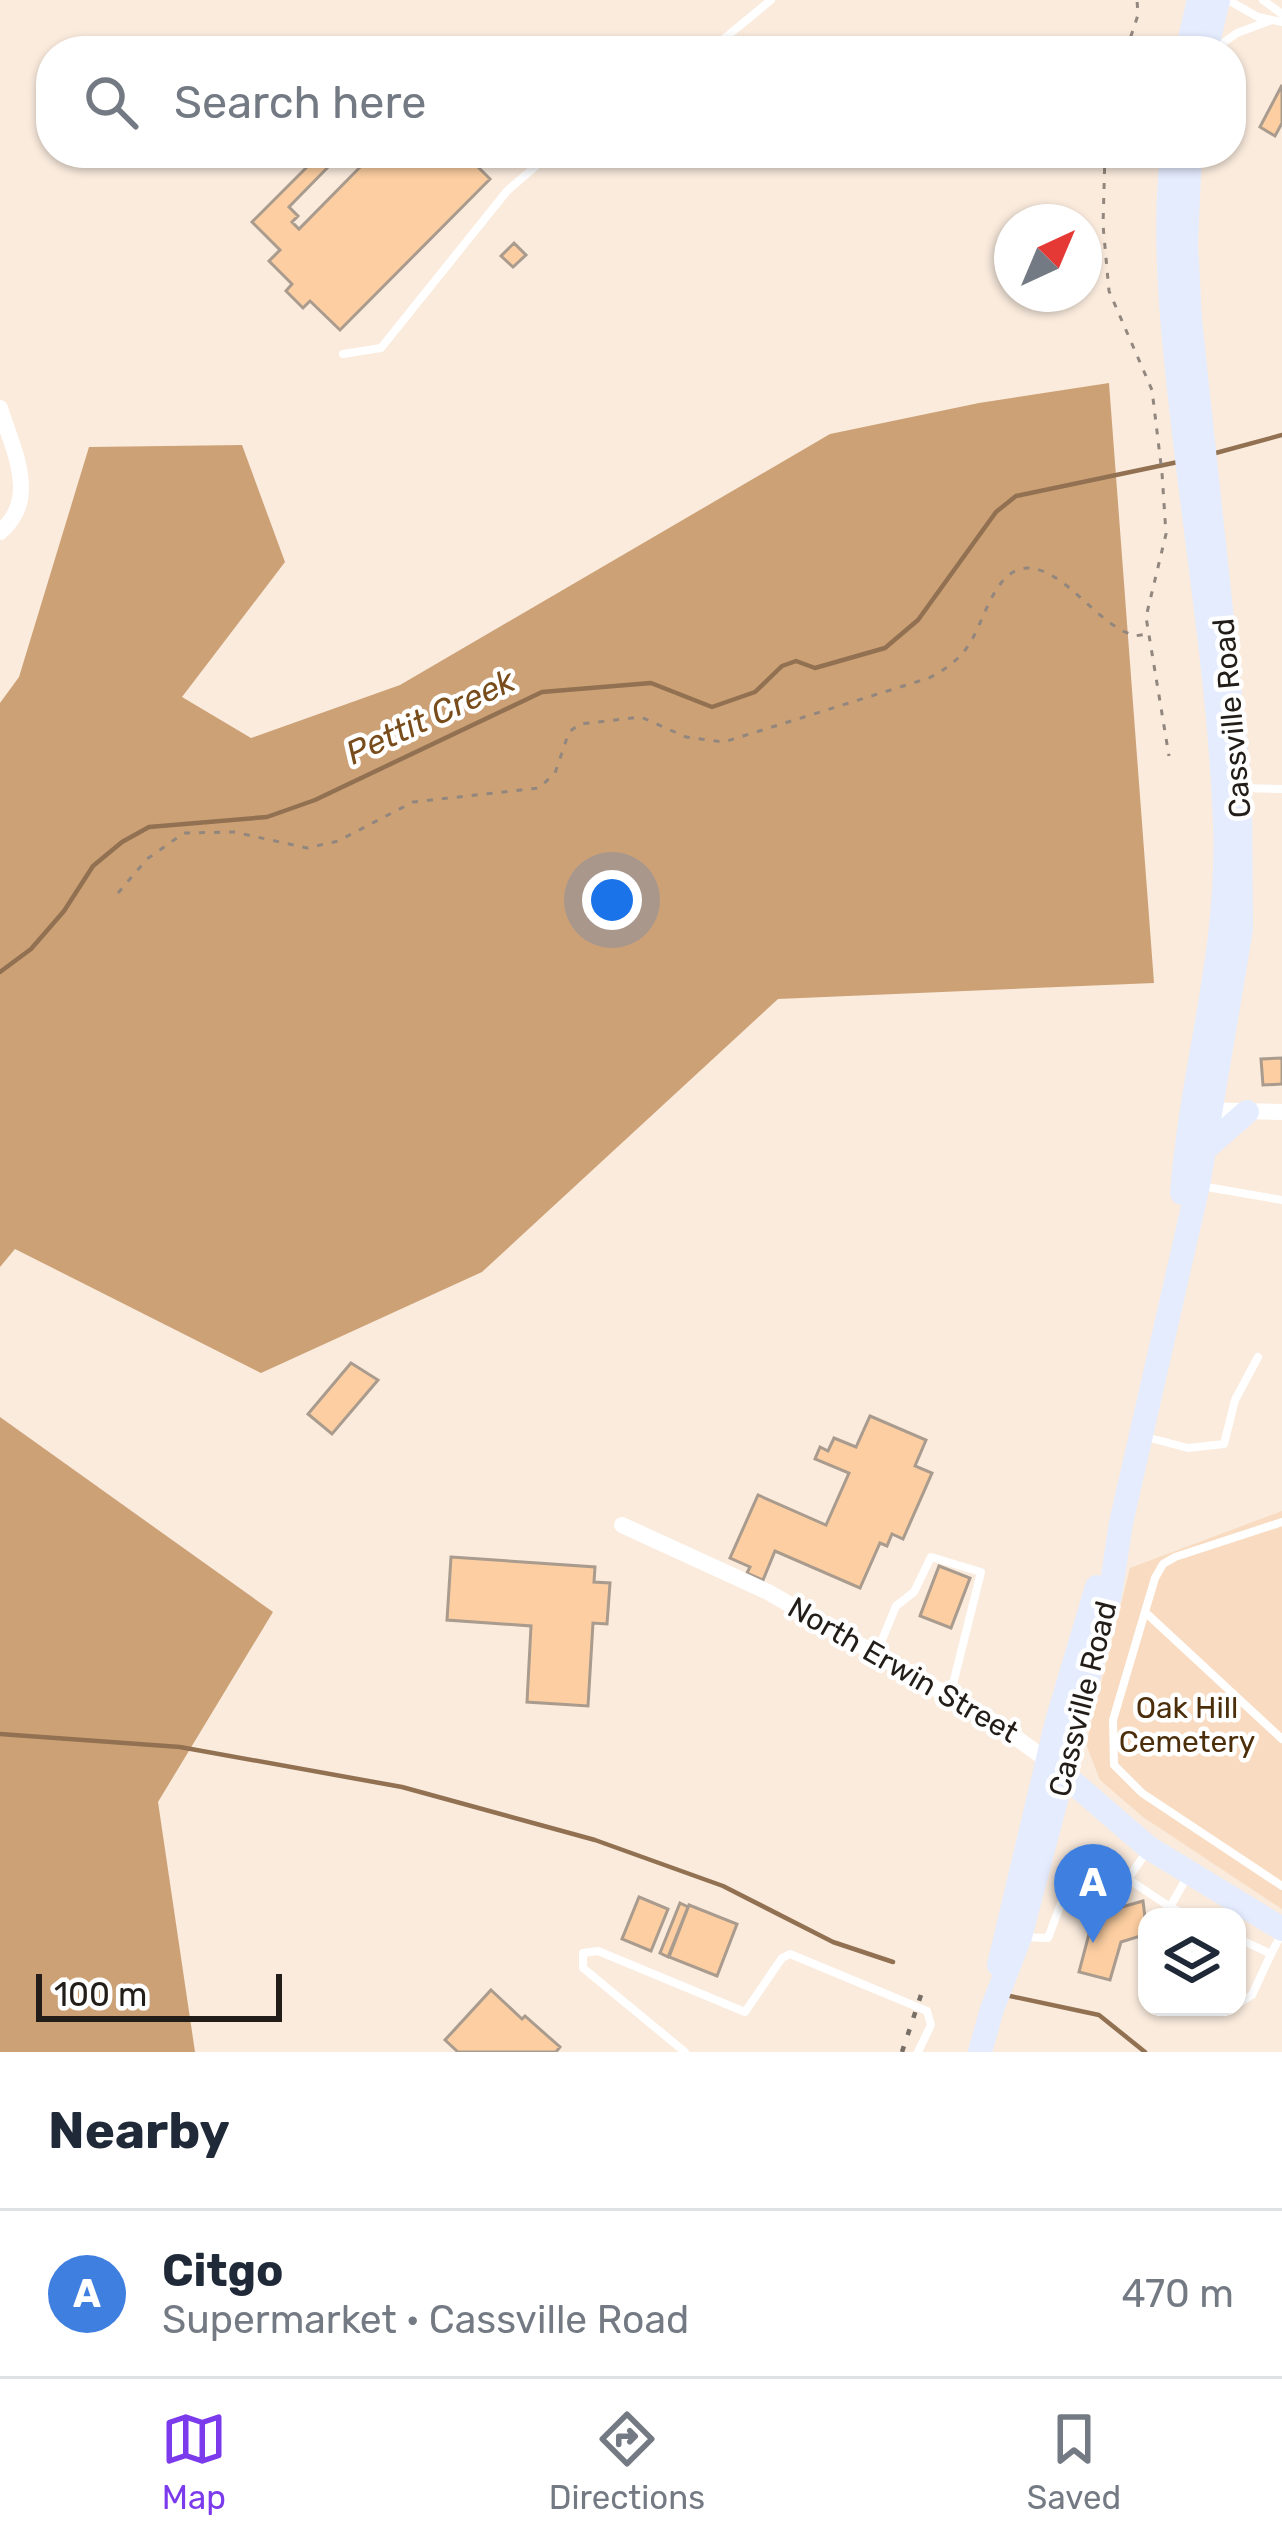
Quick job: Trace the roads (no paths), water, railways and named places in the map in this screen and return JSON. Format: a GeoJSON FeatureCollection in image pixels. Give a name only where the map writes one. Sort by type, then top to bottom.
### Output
{"type":"FeatureCollection","features":[{"type":"Feature","properties":{"kind":"main road"},"geometry":{"type":"LineString","coordinates":[[1212,36],[1218,0]]}},
{"type":"Feature","properties":{"kind":"main road","name":"Cassville Road"},"geometry":{"type":"LineString","coordinates":[[992,2009],[1004,1932],[1110,1595],[1121,1523],[1205,1150],[1204,1110],[1226,866],[1202,516],[1168,226],[1171,168]]}},
{"type":"Feature","properties":{"kind":"main road","name":"Cassville Road"},"geometry":{"type":"LineString","coordinates":[[1181,321],[1189,168]]}},
{"type":"Feature","properties":{"kind":"main road","name":"Cassville Road"},"geometry":{"type":"LineString","coordinates":[[1174,1279],[1182,1184],[1204,1110],[1241,929],[1240,788],[1202,516]]}},
{"type":"Feature","properties":{"kind":"main road"},"geometry":{"type":"LineString","coordinates":[[1205,1150],[1247,1112]]}},
{"type":"Feature","properties":{"kind":"main road","name":"Cassville Road"},"geometry":{"type":"LineString","coordinates":[[980,2052],[1020,1937],[1056,1768]]}},
{"type":"Feature","properties":{"kind":"main road","name":"North Erwin Street"},"geometry":{"type":"LineString","coordinates":[[1056,1768],[1149,1848],[1282,1931]]}},
{"type":"Feature","properties":{"kind":"street"},"geometry":{"type":"LineString","coordinates":[[0,408],[23,480],[22,504],[0,532]]}},
{"type":"Feature","properties":{"kind":"street"},"geometry":{"type":"LineString","coordinates":[[1204,1110],[1282,1112]]}},
{"type":"Feature","properties":{"kind":"street","name":"North Erwin Street"},"geometry":{"type":"LineString","coordinates":[[622,1525],[768,1592],[877,1653],[1031,1745],[1056,1768]]}},
{"type":"Feature","properties":{"kind":"lane"},"geometry":{"type":"LineString","coordinates":[[727,36],[771,0]]}},
{"type":"Feature","properties":{"kind":"lane"},"geometry":{"type":"LineString","coordinates":[[1228,0],[1234,7],[1279,17]]}},
{"type":"Feature","properties":{"kind":"lane"},"geometry":{"type":"LineString","coordinates":[[1267,0],[1279,17]]}},
{"type":"Feature","properties":{"kind":"lane"},"geometry":{"type":"LineString","coordinates":[[1232,36],[1279,17]]}},
{"type":"Feature","properties":{"kind":"lane"},"geometry":{"type":"LineString","coordinates":[[343,354],[381,348],[507,191],[533,168]]}},
{"type":"Feature","properties":{"kind":"lane"},"geometry":{"type":"LineString","coordinates":[[1240,788],[1282,789]]}},
{"type":"Feature","properties":{"kind":"lane"},"geometry":{"type":"LineString","coordinates":[[1198,1185],[1282,1200]]}},
{"type":"Feature","properties":{"kind":"lane"},"geometry":{"type":"LineString","coordinates":[[1143,1436],[1188,1448],[1224,1444],[1235,1400],[1258,1357]]}},
{"type":"Feature","properties":{"kind":"lane"},"geometry":{"type":"LineString","coordinates":[[1282,1522],[1168,1560],[1155,1578],[1113,1720],[1114,1765],[1142,1793],[1282,1886]]}},
{"type":"Feature","properties":{"kind":"lane"},"geometry":{"type":"LineString","coordinates":[[877,1653],[896,1606],[914,1592],[931,1557],[981,1572],[950,1696]]}},
{"type":"Feature","properties":{"kind":"lane"},"geometry":{"type":"LineString","coordinates":[[1145,1612],[1282,1739]]}},
{"type":"Feature","properties":{"kind":"lane"},"geometry":{"type":"LineString","coordinates":[[1128,1879],[1149,1848]]}},
{"type":"Feature","properties":{"kind":"lane"},"geometry":{"type":"LineString","coordinates":[[1020,1937],[1048,1938],[1075,1866],[1100,1858],[1163,1908]]}},
{"type":"Feature","properties":{"kind":"lane"},"geometry":{"type":"LineString","coordinates":[[1170,1908],[1190,1874]]}},
{"type":"Feature","properties":{"kind":"lane"},"geometry":{"type":"LineString","coordinates":[[1246,1999],[1252,1995],[1282,1931]]}},
{"type":"Feature","properties":{"kind":"lane"},"geometry":{"type":"LineString","coordinates":[[1246,1942],[1270,1954]]}},
{"type":"Feature","properties":{"kind":"lane"},"geometry":{"type":"LineString","coordinates":[[685,2052],[583,1967],[583,1952],[598,1951],[745,2012],[785,1954],[790,1954],[927,2011],[931,2026],[918,2052]]}},
{"type":"Feature","properties":{"kind":"waterway","name":"Pettit Creek"},"geometry":{"type":"LineString","coordinates":[[1212,454],[1282,435]]}},
{"type":"Feature","properties":{"kind":"waterway","name":"Pettit Creek"},"geometry":{"type":"LineString","coordinates":[[0,972],[31,949],[64,911],[93,866],[149,827],[267,817],[315,800],[542,692],[651,683],[712,707],[755,692],[782,666],[796,661],[815,668],[885,648],[918,620],[996,512],[1016,496],[1178,462]]}},
{"type":"Feature","properties":{"kind":"waterway"},"geometry":{"type":"LineString","coordinates":[[0,1734],[180,1747],[402,1787],[595,1840],[723,1886],[833,1942],[893,1962]]}},
{"type":"Feature","properties":{"kind":"waterway"},"geometry":{"type":"LineString","coordinates":[[1010,1996],[1099,2015],[1145,2052]]}},
{"type":"Feature","properties":{"kind":"railway"},"geometry":{"type":"LineString","coordinates":[[902,2052],[921,1995]]}},
{"type":"Feature","properties":{"kind":"place","name":"Citgo"},"geometry":{"type":"Point","coordinates":[1093,1943]}},
{"type":"Feature","properties":{"kind":"park label","name":"Oak Hill Cemetery"},"geometry":{"type":"Point","coordinates":[1187,1725]}}]}
